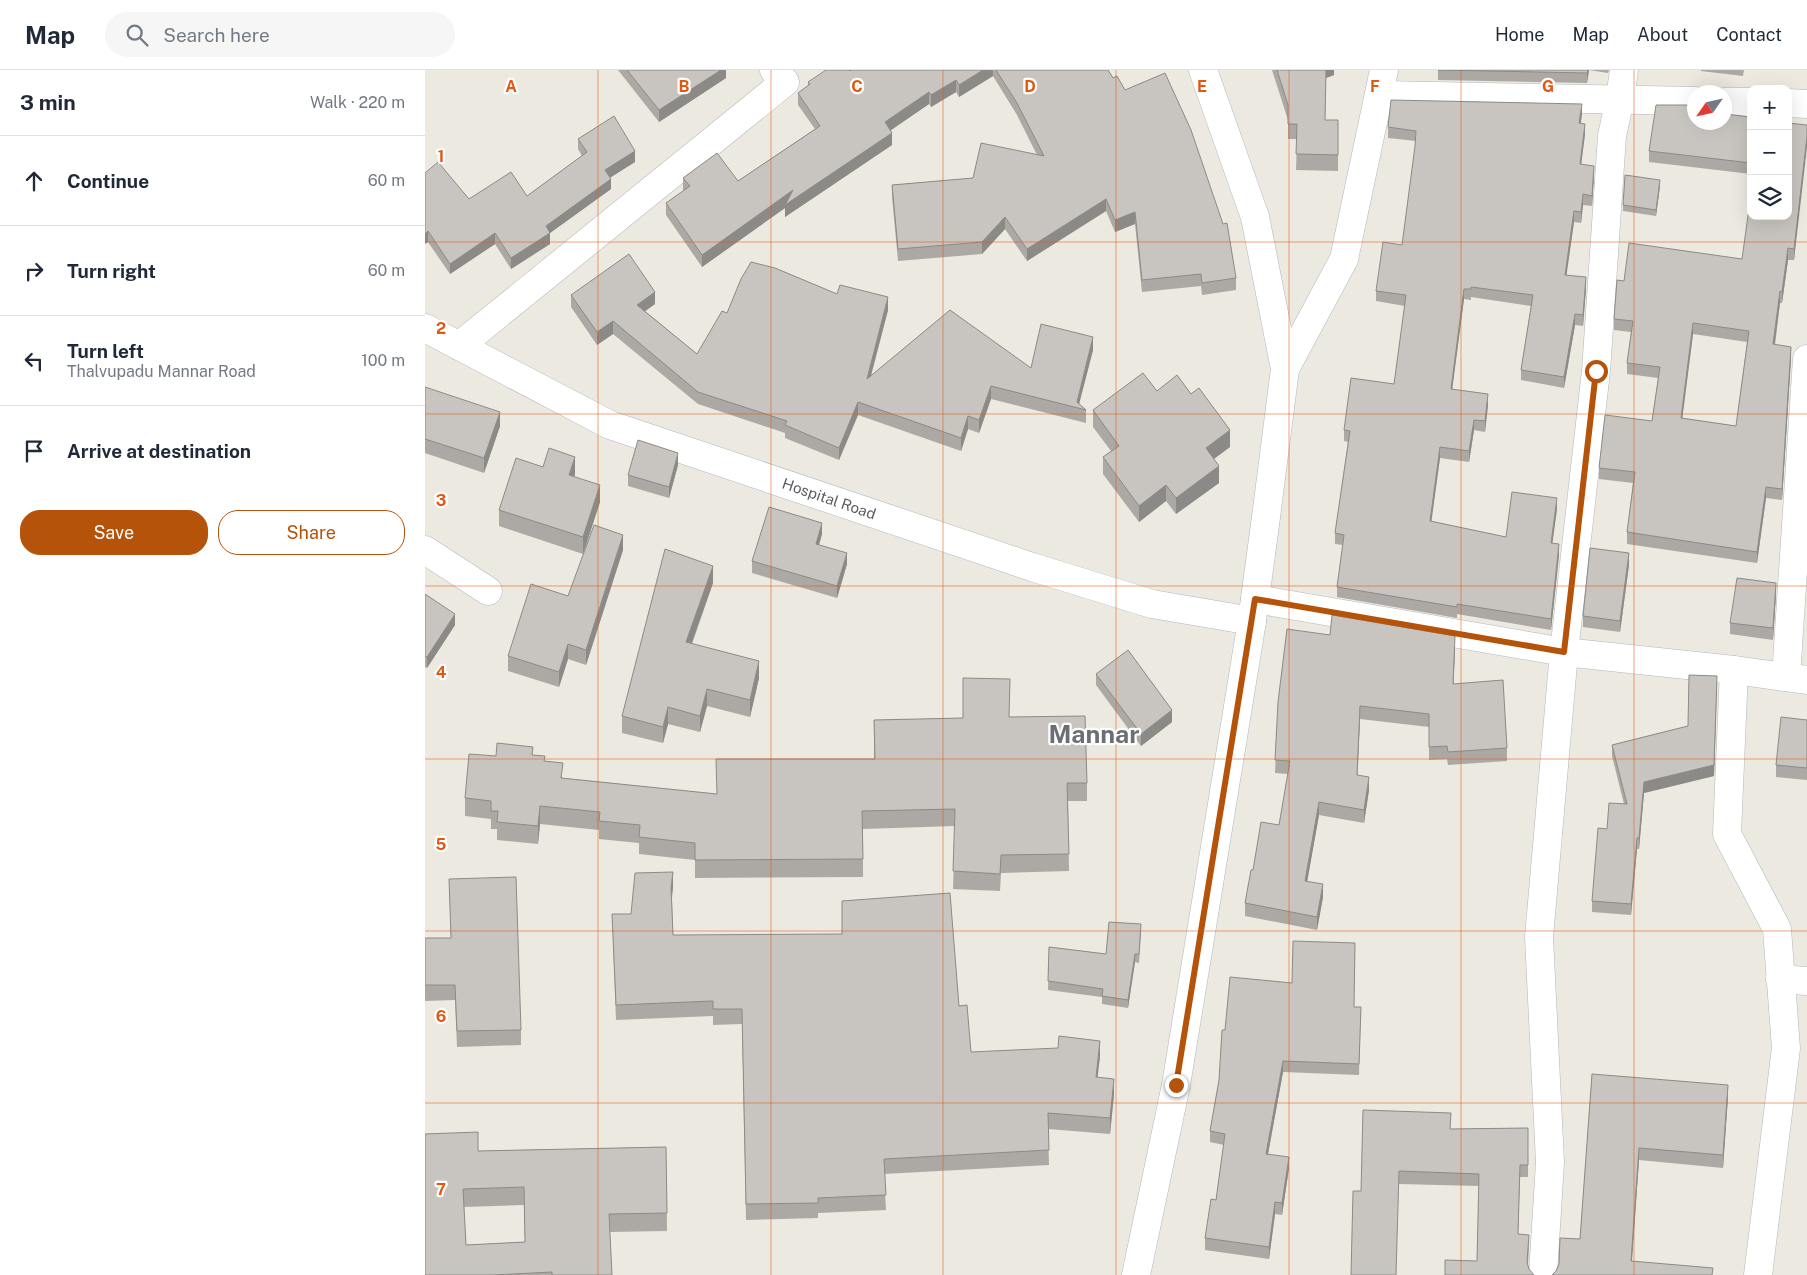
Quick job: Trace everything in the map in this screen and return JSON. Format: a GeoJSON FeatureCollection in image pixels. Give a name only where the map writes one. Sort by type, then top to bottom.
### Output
{"type":"FeatureCollection","features":[{"type":"Feature","properties":{"kind":"street"},"geometry":{"type":"LineString","coordinates":[[1136,1275],[1176,1085],[1253,610],[1285,369],[1255,217],[1203,70]]}},
{"type":"Feature","properties":{"kind":"street"},"geometry":{"type":"LineString","coordinates":[[1543,1275],[1550,1162],[1539,937],[1564,652],[1596,371],[1612,136],[1624,70]]}},
{"type":"Feature","properties":{"kind":"street"},"geometry":{"type":"LineString","coordinates":[[459,346],[787,74]]}},
{"type":"Feature","properties":{"kind":"street"},"geometry":{"type":"LineString","coordinates":[[1285,369],[1344,259],[1382,82],[1620,99],[1687,101]]}},
{"type":"Feature","properties":{"kind":"street"},"geometry":{"type":"LineString","coordinates":[[1732,102],[1747,102]]}},
{"type":"Feature","properties":{"kind":"street"},"geometry":{"type":"LineString","coordinates":[[1792,103],[1807,104]]}},
{"type":"Feature","properties":{"kind":"street","name":"Hospital Road"},"geometry":{"type":"LineString","coordinates":[[425,328],[610,425],[1032,567],[1152,604],[1253,610],[1564,652],[1734,670],[1797,679]]}},
{"type":"Feature","properties":{"kind":"street"},"geometry":{"type":"LineString","coordinates":[[1797,679],[1807,359]]}},
{"type":"Feature","properties":{"kind":"street"},"geometry":{"type":"LineString","coordinates":[[425,550],[488,591]]}},
{"type":"Feature","properties":{"kind":"street"},"geometry":{"type":"LineString","coordinates":[[1734,670],[1727,834],[1777,929],[1786,1048],[1758,1275]]}},
{"type":"Feature","properties":{"kind":"street"},"geometry":{"type":"LineString","coordinates":[[1780,979],[1807,981]]}},
{"type":"Feature","properties":{"kind":"building"},"geometry":{"type":"Polygon","coordinates":[[[627,70],[721,70],[659,110],[627,70]]]}},
{"type":"Feature","properties":{"kind":"building"},"geometry":{"type":"Polygon","coordinates":[[[826,70],[983,70],[959,85],[956,80],[931,95],[929,92],[885,122],[892,133],[785,205],[793,190],[702,255],[666,203],[690,186],[683,178],[717,153],[738,181],[820,126],[798,93],[810,84],[808,82],[826,70]]]}},
{"type":"Feature","properties":{"kind":"building"},"geometry":{"type":"Polygon","coordinates":[[[996,70],[1108,70],[1113,78],[1117,76],[1125,90],[1165,73],[1191,130],[1223,224],[1227,223],[1236,278],[1202,283],[1201,274],[1142,280],[1135,212],[1115,220],[1106,199],[1027,249],[1005,217],[982,242],[898,249],[892,185],[973,178],[981,143],[1044,156],[1017,103],[996,70]]]}},
{"type":"Feature","properties":{"kind":"building"},"geometry":{"type":"Polygon","coordinates":[[[1277,70],[1326,70],[1325,120],[1338,120],[1338,155],[1296,154],[1297,124],[1288,124],[1288,105],[1277,70]]]}},
{"type":"Feature","properties":{"kind":"building"},"geometry":{"type":"Polygon","coordinates":[[[1438,70],[1588,70],[1587,73],[1438,70]]]}},
{"type":"Feature","properties":{"kind":"building"},"geometry":{"type":"Polygon","coordinates":[[[1391,100],[1582,104],[1579,123],[1585,124],[1580,164],[1594,166],[1592,196],[1583,194],[1581,212],[1574,211],[1565,275],[1586,277],[1583,315],[1575,314],[1564,377],[1521,370],[1533,295],[1471,287],[1471,289],[1464,289],[1451,389],[1488,394],[1485,421],[1474,420],[1469,451],[1440,447],[1430,521],[1506,537],[1512,492],[1557,498],[1551,543],[1559,544],[1551,619],[1457,604],[1457,607],[1337,587],[1344,535],[1335,533],[1350,431],[1344,430],[1351,378],[1394,384],[1406,295],[1376,291],[1383,242],[1402,245],[1415,146],[1416,131],[1388,127],[1391,100]]]}},
{"type":"Feature","properties":{"kind":"building"},"geometry":{"type":"Polygon","coordinates":[[[1656,105],[1687,105],[1687,130],[1732,130],[1732,115],[1747,117],[1747,163],[1649,151],[1656,105]]]}},
{"type":"Feature","properties":{"kind":"building"},"geometry":{"type":"Polygon","coordinates":[[[614,116],[635,151],[605,170],[611,179],[546,226],[550,233],[511,258],[495,233],[450,264],[428,231],[425,234],[425,173],[438,162],[469,199],[511,172],[527,196],[587,152],[578,139],[614,116]]]}},
{"type":"Feature","properties":{"kind":"building"},"geometry":{"type":"Polygon","coordinates":[[[1792,123],[1807,125],[1794,249],[1788,248],[1773,344],[1791,347],[1782,489],[1766,487],[1757,552],[1627,532],[1635,472],[1599,468],[1605,415],[1652,421],[1660,367],[1627,363],[1633,321],[1614,319],[1617,280],[1624,281],[1629,243],[1742,259],[1747,220],[1792,220],[1792,123]],[[1693,323],[1681,418],[1736,426],[1749,331],[1693,323]]]}},
{"type":"Feature","properties":{"kind":"building"},"geometry":{"type":"Polygon","coordinates":[[[1625,175],[1660,180],[1656,210],[1623,205],[1625,175]]]}},
{"type":"Feature","properties":{"kind":"building"},"geometry":{"type":"Polygon","coordinates":[[[629,254],[655,292],[637,305],[697,354],[722,311],[727,313],[741,279],[751,262],[775,268],[837,294],[840,285],[888,297],[867,379],[950,310],[1031,368],[1041,324],[1093,337],[1077,402],[1086,410],[991,386],[979,420],[968,416],[961,438],[858,402],[839,448],[785,425],[787,421],[698,392],[613,321],[597,332],[571,295],[629,254]]]}},
{"type":"Feature","properties":{"kind":"building"},"geometry":{"type":"Polygon","coordinates":[[[1143,373],[1157,391],[1177,375],[1191,394],[1199,388],[1230,430],[1206,448],[1219,466],[1176,498],[1166,485],[1139,506],[1103,457],[1119,446],[1093,410],[1143,373]]]}},
{"type":"Feature","properties":{"kind":"building"},"geometry":{"type":"Polygon","coordinates":[[[425,387],[500,412],[484,458],[425,439],[425,387]]]}},
{"type":"Feature","properties":{"kind":"building"},"geometry":{"type":"Polygon","coordinates":[[[638,440],[678,453],[669,487],[628,475],[638,440]]]}},
{"type":"Feature","properties":{"kind":"building"},"geometry":{"type":"Polygon","coordinates":[[[549,448],[575,457],[569,475],[600,485],[583,537],[499,510],[516,458],[543,467],[549,448]]]}},
{"type":"Feature","properties":{"kind":"building"},"geometry":{"type":"Polygon","coordinates":[[[769,507],[822,523],[816,544],[847,553],[837,586],[752,561],[769,507]]]}},
{"type":"Feature","properties":{"kind":"building"},"geometry":{"type":"Polygon","coordinates":[[[594,525],[623,535],[586,650],[568,644],[559,672],[508,656],[531,584],[568,596],[594,525]]]}},
{"type":"Feature","properties":{"kind":"building"},"geometry":{"type":"Polygon","coordinates":[[[1590,548],[1629,553],[1620,621],[1583,616],[1590,548]]]}},
{"type":"Feature","properties":{"kind":"building"},"geometry":{"type":"Polygon","coordinates":[[[665,549],[713,566],[686,642],[759,661],[750,700],[707,689],[700,716],[668,707],[663,727],[622,716],[665,549]]]}},
{"type":"Feature","properties":{"kind":"building"},"geometry":{"type":"Polygon","coordinates":[[[1737,578],[1776,583],[1773,628],[1730,623],[1737,578]]]}},
{"type":"Feature","properties":{"kind":"building"},"geometry":{"type":"Polygon","coordinates":[[[425,594],[455,614],[427,657],[425,656],[425,594]]]}},
{"type":"Feature","properties":{"kind":"building"},"geometry":{"type":"Polygon","coordinates":[[[1332,615],[1455,636],[1453,684],[1503,680],[1507,748],[1448,752],[1447,746],[1429,747],[1429,714],[1360,706],[1357,775],[1369,777],[1364,810],[1319,802],[1305,881],[1323,884],[1317,917],[1245,903],[1261,822],[1279,825],[1290,761],[1275,760],[1278,702],[1287,629],[1330,635],[1332,615]]]}},
{"type":"Feature","properties":{"kind":"building"},"geometry":{"type":"Polygon","coordinates":[[[1128,650],[1172,710],[1141,734],[1096,674],[1128,650]]]}},
{"type":"Feature","properties":{"kind":"building"},"geometry":{"type":"Polygon","coordinates":[[[1689,675],[1717,676],[1714,765],[1644,782],[1631,904],[1592,901],[1598,828],[1607,829],[1609,803],[1627,804],[1612,745],[1688,726],[1689,675]]]}},
{"type":"Feature","properties":{"kind":"building"},"geometry":{"type":"Polygon","coordinates":[[[963,678],[1010,679],[1009,717],[1085,716],[1087,783],[1067,783],[1069,854],[1001,855],[1000,874],[953,871],[955,809],[862,811],[863,859],[695,860],[695,843],[639,837],[640,825],[599,821],[600,812],[540,806],[538,826],[497,822],[498,811],[491,811],[491,801],[465,798],[469,754],[496,756],[497,743],[533,747],[532,755],[545,756],[544,761],[563,763],[561,778],[717,794],[716,759],[875,759],[874,720],[963,718],[963,678]]]}},
{"type":"Feature","properties":{"kind":"building"},"geometry":{"type":"Polygon","coordinates":[[[1781,717],[1807,720],[1807,768],[1776,765],[1781,717]]]}},
{"type":"Feature","properties":{"kind":"building"},"geometry":{"type":"Polygon","coordinates":[[[673,872],[671,888],[673,935],[842,934],[842,901],[950,893],[959,1006],[967,1005],[971,1052],[1058,1048],[1059,1036],[1100,1041],[1096,1077],[1114,1079],[1110,1118],[1048,1113],[1049,1150],[884,1159],[886,1195],[818,1198],[818,1203],[746,1204],[742,1009],[713,1009],[713,1001],[616,1005],[612,914],[631,914],[635,873],[673,872]]]}},
{"type":"Feature","properties":{"kind":"building"},"geometry":{"type":"Polygon","coordinates":[[[516,877],[521,1030],[457,1031],[455,985],[425,985],[425,938],[451,938],[449,879],[516,877]]]}},
{"type":"Feature","properties":{"kind":"building"},"geometry":{"type":"Polygon","coordinates":[[[1109,922],[1141,924],[1139,954],[1135,954],[1128,1000],[1102,996],[1103,989],[1048,981],[1049,947],[1106,954],[1109,922]]]}},
{"type":"Feature","properties":{"kind":"building"},"geometry":{"type":"Polygon","coordinates":[[[1293,941],[1355,943],[1354,1007],[1361,1007],[1359,1064],[1283,1061],[1266,1154],[1289,1157],[1282,1203],[1275,1202],[1269,1247],[1205,1238],[1211,1199],[1216,1200],[1225,1134],[1210,1131],[1219,1080],[1222,1030],[1225,1030],[1230,977],[1292,983],[1293,941]]]}},
{"type":"Feature","properties":{"kind":"building"},"geometry":{"type":"Polygon","coordinates":[[[1592,1074],[1728,1085],[1723,1155],[1639,1148],[1631,1261],[1713,1268],[1712,1275],[1552,1275],[1559,1264],[1560,1238],[1580,1239],[1592,1074]]]}},
{"type":"Feature","properties":{"kind":"building"},"geometry":{"type":"Polygon","coordinates":[[[1363,1110],[1451,1113],[1450,1129],[1528,1128],[1528,1165],[1520,1165],[1518,1234],[1529,1235],[1527,1262],[1529,1269],[1534,1275],[1445,1275],[1445,1260],[1477,1261],[1479,1174],[1399,1171],[1396,1275],[1351,1275],[1353,1191],[1361,1191],[1363,1110]]]}},
{"type":"Feature","properties":{"kind":"building"},"geometry":{"type":"Polygon","coordinates":[[[478,1132],[478,1151],[666,1147],[667,1213],[609,1214],[612,1275],[552,1275],[552,1272],[493,1275],[425,1275],[425,1134],[478,1132]],[[524,1187],[463,1189],[466,1245],[525,1242],[524,1187]]]}},
{"type":"Feature","properties":{"kind":"district","name":"Mannar"},"geometry":{"type":"Point","coordinates":[1094,734]}},
{"type":"Feature","properties":{"kind":"route"},"geometry":{"type":"LineString","coordinates":[[1176,1085],[1255,599],[1564,652],[1596,371]]}}]}
